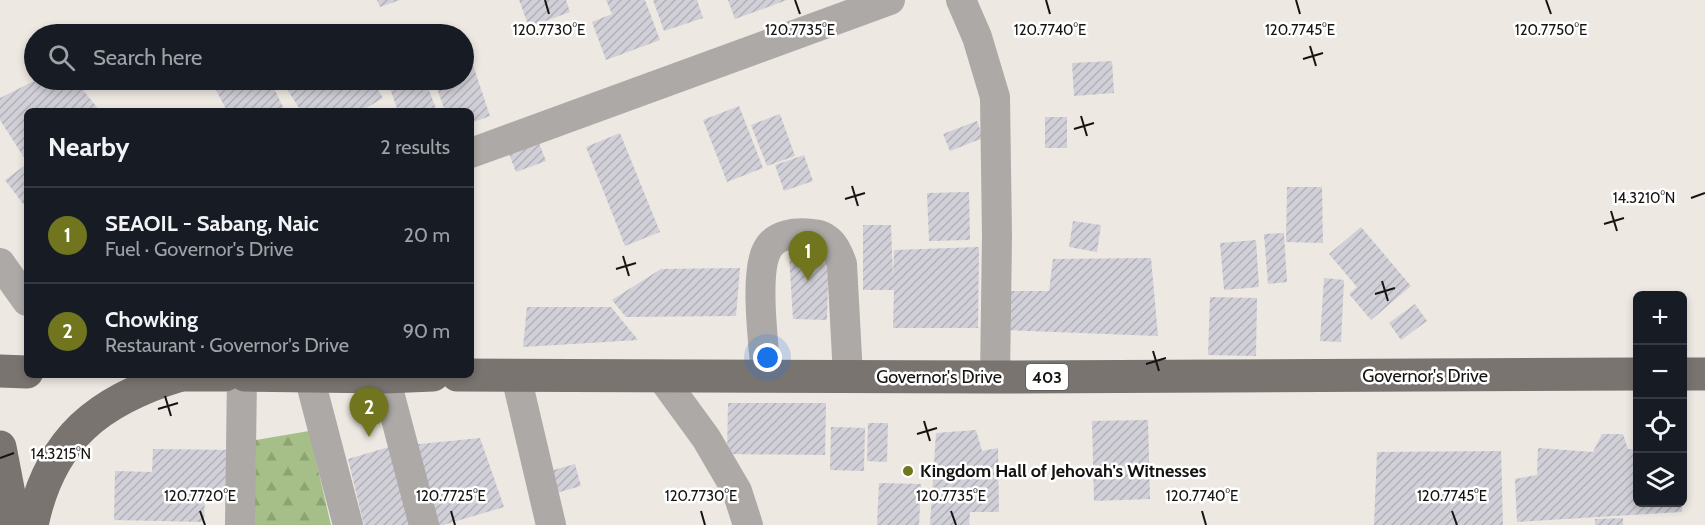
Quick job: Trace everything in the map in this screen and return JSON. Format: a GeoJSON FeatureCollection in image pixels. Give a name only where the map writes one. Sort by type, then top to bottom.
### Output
{"type":"FeatureCollection","features":[{"type":"Feature","properties":{"kind":"main road"},"geometry":{"type":"LineString","coordinates":[[0,371],[24,372]]}},
{"type":"Feature","properties":{"kind":"main road","name":"Governor's Drive"},"geometry":{"type":"LineString","coordinates":[[474,375],[995,377],[1633,374]]}},
{"type":"Feature","properties":{"kind":"main road"},"geometry":{"type":"LineString","coordinates":[[1687,374],[1705,374]]}},
{"type":"Feature","properties":{"kind":"main road"},"geometry":{"type":"LineString","coordinates":[[32,525],[44,481],[57,458],[75,434],[98,412],[126,395],[173,378]]}},
{"type":"Feature","properties":{"kind":"main road"},"geometry":{"type":"LineString","coordinates":[[0,447],[15,525]]}},
{"type":"Feature","properties":{"kind":"street"},"geometry":{"type":"LineString","coordinates":[[474,152],[891,0]]}},
{"type":"Feature","properties":{"kind":"street"},"geometry":{"type":"LineString","coordinates":[[961,0],[977,37],[995,97],[997,236],[995,377]]}},
{"type":"Feature","properties":{"kind":"street"},"geometry":{"type":"LineString","coordinates":[[766,376],[761,269],[767,249],[780,237],[806,233],[830,240],[838,250],[842,264],[848,376]]}},
{"type":"Feature","properties":{"kind":"street"},"geometry":{"type":"LineString","coordinates":[[0,263],[24,297]]}},
{"type":"Feature","properties":{"kind":"street"},"geometry":{"type":"LineString","coordinates":[[660,375],[706,438],[737,491],[748,525]]}},
{"type":"Feature","properties":{"kind":"street"},"geometry":{"type":"LineString","coordinates":[[516,376],[551,525]]}},
{"type":"Feature","properties":{"kind":"street"},"geometry":{"type":"LineString","coordinates":[[240,525],[244,378]]}},
{"type":"Feature","properties":{"kind":"street"},"geometry":{"type":"LineString","coordinates":[[310,378],[348,525]]}},
{"type":"Feature","properties":{"kind":"street"},"geometry":{"type":"LineString","coordinates":[[385,378],[424,525]]}},
{"type":"Feature","properties":{"kind":"green space"},"geometry":{"type":"Polygon","coordinates":[[[309,431],[331,525],[254,525],[256,440],[309,431]]]}},
{"type":"Feature","properties":{"kind":"building"},"geometry":{"type":"Polygon","coordinates":[[[377,0],[400,0],[380,7],[377,0]]]}},
{"type":"Feature","properties":{"kind":"building"},"geometry":{"type":"Polygon","coordinates":[[[519,0],[566,0],[570,12],[529,27],[519,0]]]}},
{"type":"Feature","properties":{"kind":"building"},"geometry":{"type":"Polygon","coordinates":[[[606,0],[645,0],[660,40],[606,60],[592,22],[612,14],[606,0]]]}},
{"type":"Feature","properties":{"kind":"building"},"geometry":{"type":"Polygon","coordinates":[[[653,0],[697,0],[703,18],[664,31],[653,0]]]}},
{"type":"Feature","properties":{"kind":"building"},"geometry":{"type":"Polygon","coordinates":[[[728,0],[787,0],[735,19],[728,0]]]}},
{"type":"Feature","properties":{"kind":"building"},"geometry":{"type":"Polygon","coordinates":[[[1112,61],[1114,93],[1074,96],[1072,63],[1112,61]]]}},
{"type":"Feature","properties":{"kind":"building"},"geometry":{"type":"Polygon","coordinates":[[[474,68],[490,116],[474,122],[474,108],[444,108],[438,90],[474,90],[474,68]]]}},
{"type":"Feature","properties":{"kind":"building"},"geometry":{"type":"Polygon","coordinates":[[[24,86],[24,90],[83,90],[98,108],[24,108],[24,157],[0,120],[0,98],[24,86]]]}},
{"type":"Feature","properties":{"kind":"building"},"geometry":{"type":"Polygon","coordinates":[[[216,90],[275,90],[284,108],[225,108],[216,90]]]}},
{"type":"Feature","properties":{"kind":"building"},"geometry":{"type":"Polygon","coordinates":[[[287,90],[378,90],[383,98],[366,108],[299,108],[287,90]]]}},
{"type":"Feature","properties":{"kind":"building"},"geometry":{"type":"Polygon","coordinates":[[[390,90],[429,90],[436,108],[397,108],[390,90]]]}},
{"type":"Feature","properties":{"kind":"building"},"geometry":{"type":"Polygon","coordinates":[[[739,106],[763,168],[727,182],[703,120],[739,106]]]}},
{"type":"Feature","properties":{"kind":"building"},"geometry":{"type":"Polygon","coordinates":[[[780,114],[795,156],[767,166],[751,125],[780,114]]]}},
{"type":"Feature","properties":{"kind":"building"},"geometry":{"type":"Polygon","coordinates":[[[1045,117],[1067,117],[1067,148],[1045,148],[1045,117]]]}},
{"type":"Feature","properties":{"kind":"building"},"geometry":{"type":"Polygon","coordinates":[[[977,121],[983,138],[950,151],[943,134],[977,121]]]}},
{"type":"Feature","properties":{"kind":"building"},"geometry":{"type":"Polygon","coordinates":[[[620,133],[660,232],[625,246],[586,147],[620,133]]]}},
{"type":"Feature","properties":{"kind":"building"},"geometry":{"type":"Polygon","coordinates":[[[539,143],[546,161],[516,172],[509,154],[539,143]]]}},
{"type":"Feature","properties":{"kind":"building"},"geometry":{"type":"Polygon","coordinates":[[[804,155],[813,181],[784,191],[775,165],[804,155]]]}},
{"type":"Feature","properties":{"kind":"building"},"geometry":{"type":"Polygon","coordinates":[[[24,166],[24,205],[5,180],[24,166]]]}},
{"type":"Feature","properties":{"kind":"building"},"geometry":{"type":"Polygon","coordinates":[[[1287,187],[1322,187],[1323,243],[1286,242],[1287,187]]]}},
{"type":"Feature","properties":{"kind":"building"},"geometry":{"type":"Polygon","coordinates":[[[969,192],[970,240],[929,241],[927,193],[969,192]]]}},
{"type":"Feature","properties":{"kind":"building"},"geometry":{"type":"Polygon","coordinates":[[[1073,221],[1101,225],[1097,252],[1069,247],[1073,221]]]}},
{"type":"Feature","properties":{"kind":"building"},"geometry":{"type":"Polygon","coordinates":[[[863,225],[891,225],[893,278],[894,250],[979,247],[978,328],[893,328],[894,290],[863,290],[863,225]]]}},
{"type":"Feature","properties":{"kind":"building"},"geometry":{"type":"Polygon","coordinates":[[[1361,227],[1411,286],[1371,320],[1349,294],[1357,287],[1329,254],[1361,227]]]}},
{"type":"Feature","properties":{"kind":"building"},"geometry":{"type":"Polygon","coordinates":[[[1284,233],[1287,282],[1268,284],[1264,234],[1284,233]]]}},
{"type":"Feature","properties":{"kind":"building"},"geometry":{"type":"Polygon","coordinates":[[[1256,240],[1259,287],[1224,290],[1220,243],[1256,240]]]}},
{"type":"Feature","properties":{"kind":"building"},"geometry":{"type":"Polygon","coordinates":[[[829,251],[827,320],[793,319],[789,255],[829,251]]]}},
{"type":"Feature","properties":{"kind":"building"},"geometry":{"type":"Polygon","coordinates":[[[1151,258],[1158,336],[1006,330],[1004,291],[1049,291],[1053,259],[1151,258]]]}},
{"type":"Feature","properties":{"kind":"building"},"geometry":{"type":"Polygon","coordinates":[[[740,268],[736,316],[626,317],[612,300],[661,269],[740,268]]]}},
{"type":"Feature","properties":{"kind":"building"},"geometry":{"type":"Polygon","coordinates":[[[1324,278],[1344,280],[1341,342],[1320,341],[1324,278]]]}},
{"type":"Feature","properties":{"kind":"building"},"geometry":{"type":"Polygon","coordinates":[[[1210,297],[1257,298],[1256,356],[1208,355],[1210,297]]]}},
{"type":"Feature","properties":{"kind":"building"},"geometry":{"type":"Polygon","coordinates":[[[1415,304],[1427,321],[1401,340],[1389,323],[1415,304]]]}},
{"type":"Feature","properties":{"kind":"building"},"geometry":{"type":"Polygon","coordinates":[[[527,307],[611,307],[638,340],[523,347],[527,307]]]}},
{"type":"Feature","properties":{"kind":"building"},"geometry":{"type":"Polygon","coordinates":[[[728,403],[826,403],[825,455],[727,454],[728,403]]]}},
{"type":"Feature","properties":{"kind":"building"},"geometry":{"type":"Polygon","coordinates":[[[1148,420],[1150,499],[1094,501],[1092,421],[1148,420]]]}},
{"type":"Feature","properties":{"kind":"building"},"geometry":{"type":"Polygon","coordinates":[[[868,423],[888,423],[887,462],[867,461],[868,423]]]}},
{"type":"Feature","properties":{"kind":"building"},"geometry":{"type":"Polygon","coordinates":[[[831,427],[865,428],[864,471],[830,470],[831,427]]]}},
{"type":"Feature","properties":{"kind":"building"},"geometry":{"type":"Polygon","coordinates":[[[976,430],[982,451],[998,448],[999,512],[970,512],[969,525],[930,525],[936,433],[976,430]]]}},
{"type":"Feature","properties":{"kind":"building"},"geometry":{"type":"Polygon","coordinates":[[[1602,434],[1623,434],[1628,449],[1633,450],[1633,507],[1682,507],[1682,512],[1517,522],[1515,479],[1537,475],[1538,448],[1593,452],[1602,434]]]}},
{"type":"Feature","properties":{"kind":"building"},"geometry":{"type":"Polygon","coordinates":[[[480,438],[504,507],[443,525],[433,525],[410,445],[480,438]]]}},
{"type":"Feature","properties":{"kind":"building"},"geometry":{"type":"Polygon","coordinates":[[[389,447],[413,525],[364,525],[348,459],[389,447]]]}},
{"type":"Feature","properties":{"kind":"building"},"geometry":{"type":"Polygon","coordinates":[[[153,449],[234,450],[233,497],[205,497],[204,522],[114,520],[115,471],[152,472],[153,449]]]}},
{"type":"Feature","properties":{"kind":"building"},"geometry":{"type":"Polygon","coordinates":[[[1501,451],[1503,525],[1374,525],[1377,452],[1501,451]]]}},
{"type":"Feature","properties":{"kind":"building"},"geometry":{"type":"Polygon","coordinates":[[[575,464],[581,486],[549,495],[543,473],[575,464]]]}},
{"type":"Feature","properties":{"kind":"building"},"geometry":{"type":"Polygon","coordinates":[[[879,483],[921,484],[919,525],[877,525],[879,483]]]}},
{"type":"Feature","properties":{"kind":"building"},"geometry":{"type":"Polygon","coordinates":[[[1623,518],[1623,525],[1595,525],[1595,519],[1623,518]]]}},
{"type":"Feature","properties":{"kind":"place","name":"SEAOIL - Sabang, Naic"},"geometry":{"type":"Point","coordinates":[808,281]}},
{"type":"Feature","properties":{"kind":"place","name":"Chowking"},"geometry":{"type":"Point","coordinates":[369,437]}},
{"type":"Feature","properties":{"kind":"place","name":"Kingdom Hall of Jehovah's Witnesses"},"geometry":{"type":"Point","coordinates":[908,471]}}]}
